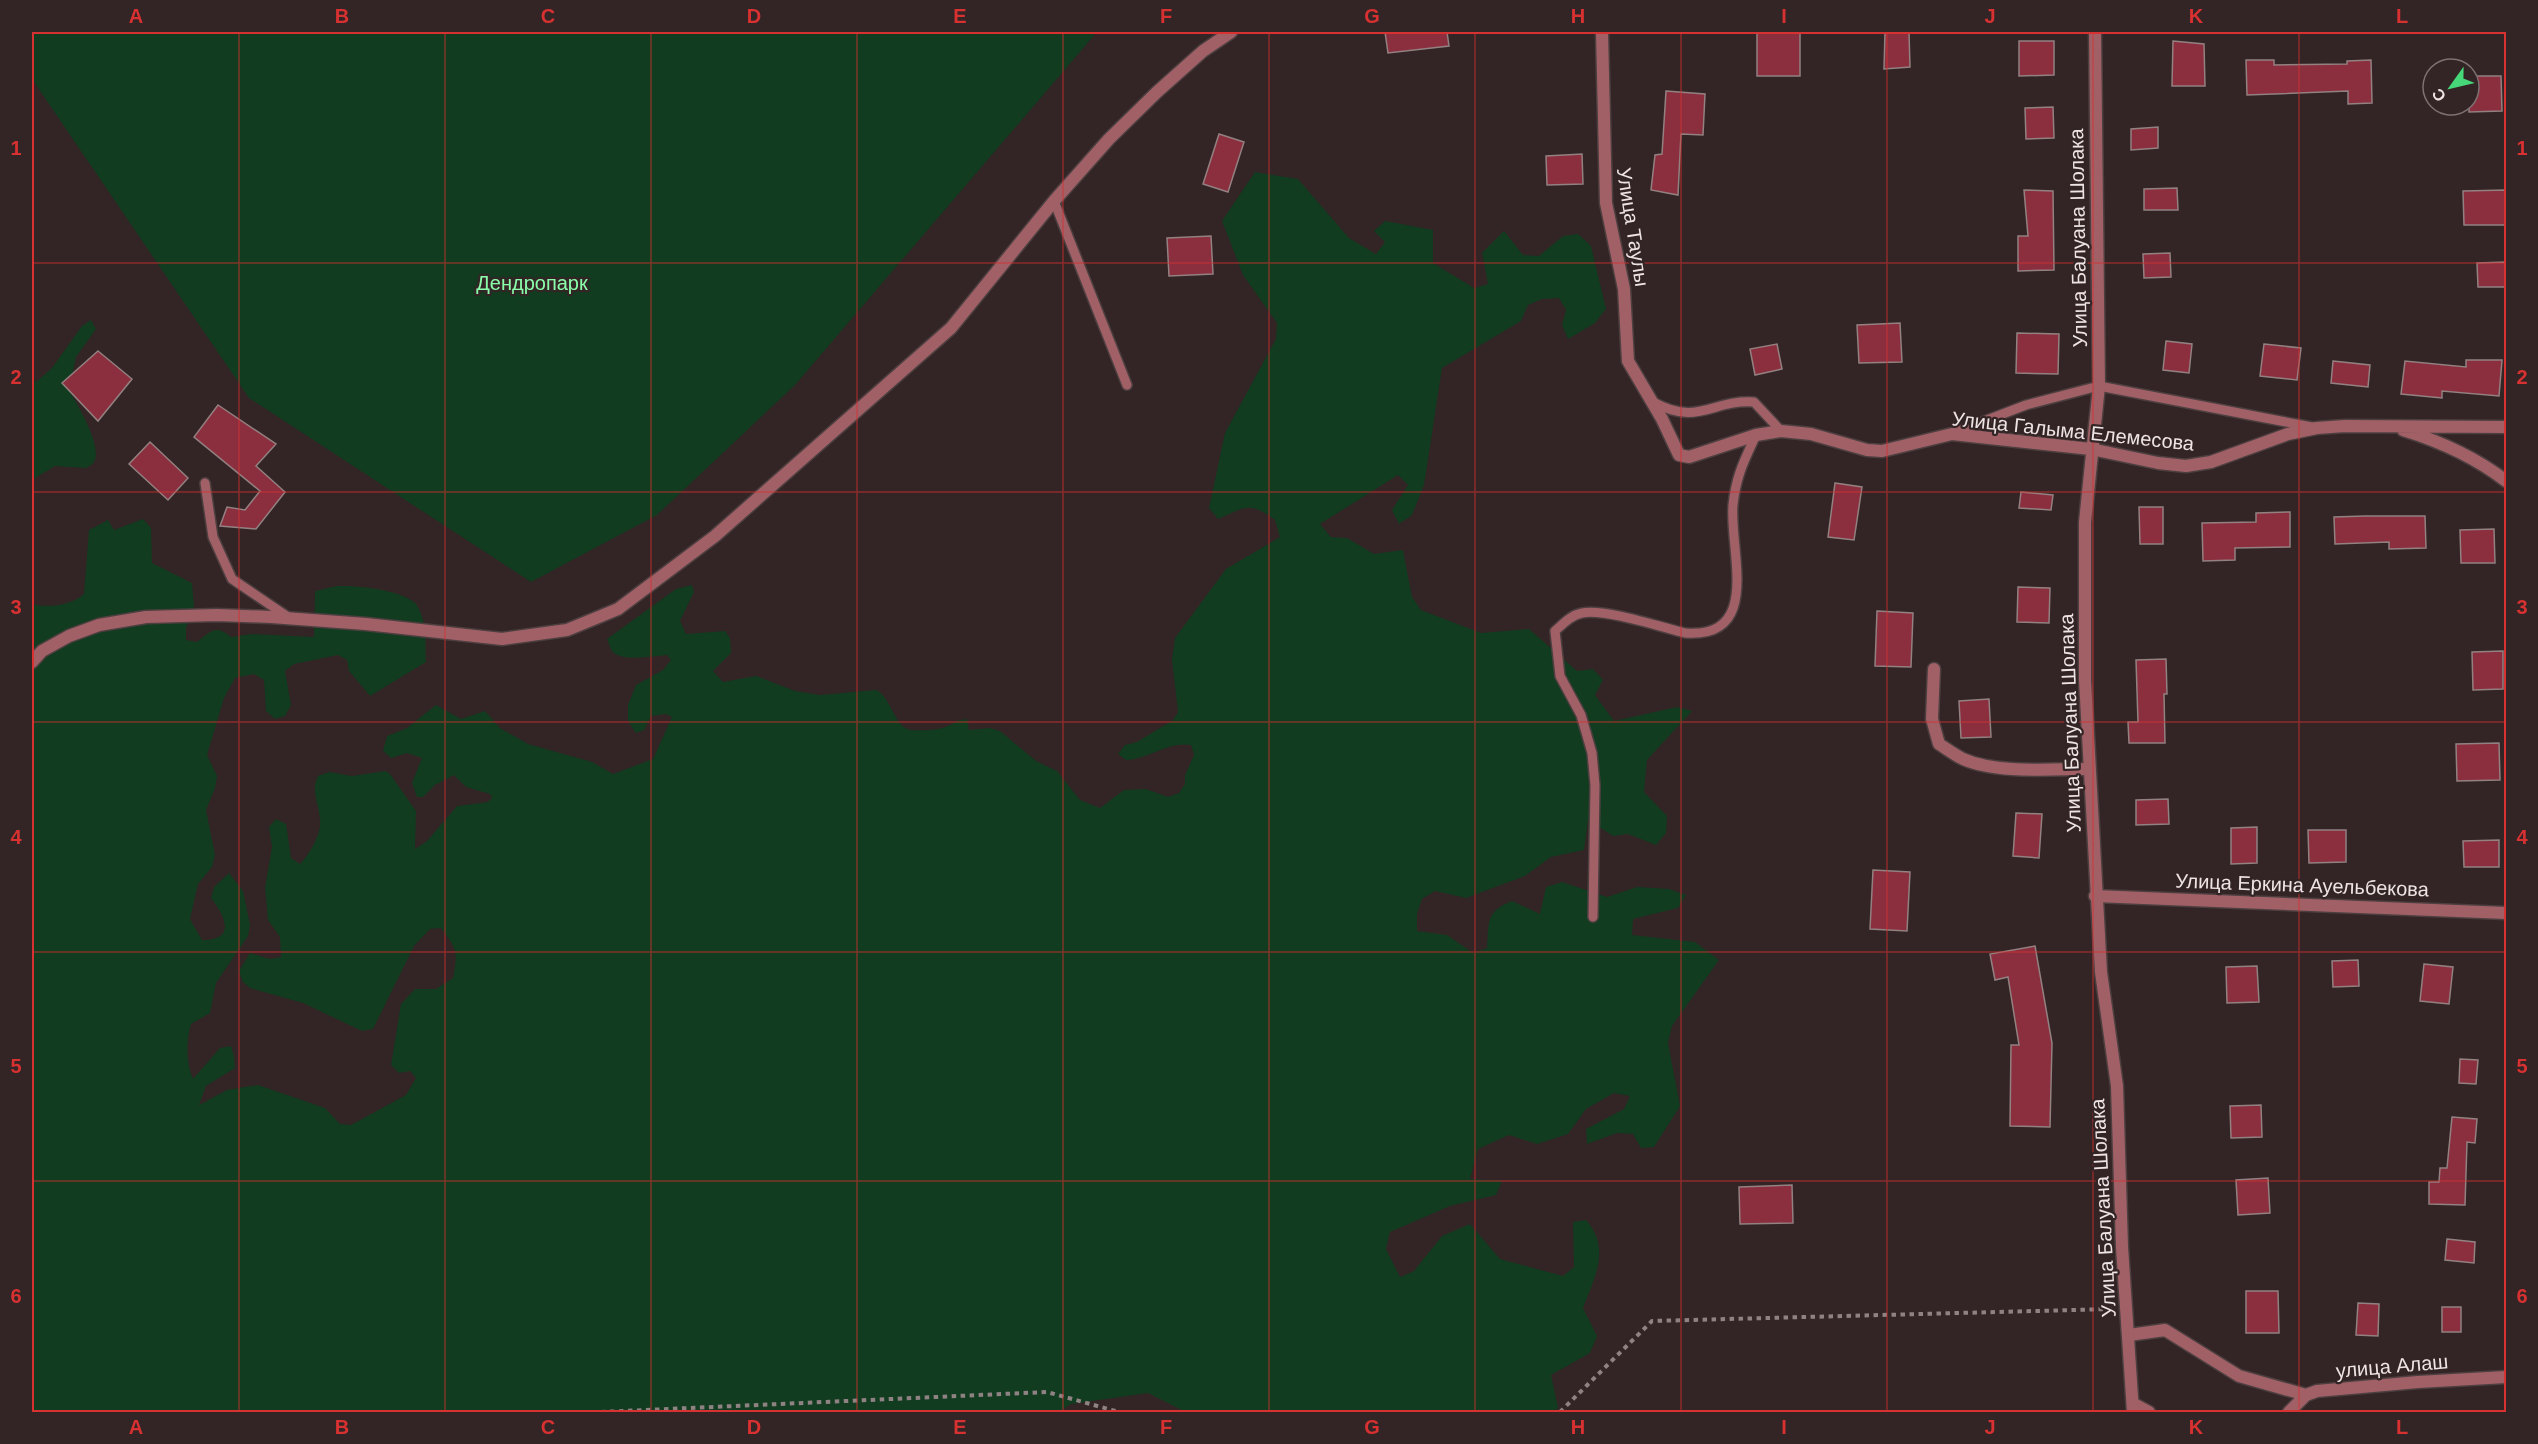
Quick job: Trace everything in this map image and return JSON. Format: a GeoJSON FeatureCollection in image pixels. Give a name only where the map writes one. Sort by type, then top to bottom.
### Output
{"type":"FeatureCollection","features":[{"type":"Feature","properties":{"kind":"street"},"geometry":{"type":"LineString","coordinates":[[32,662],[42,651],[69,636],[99,625],[146,617],[217,615],[290,619],[502,639],[567,630],[618,609],[715,536],[951,328],[1054,201],[1109,139],[1203,51],[1231,32]]}},
{"type":"Feature","properties":{"kind":"street","name":"Улица Таулы"},"geometry":{"type":"LineString","coordinates":[[1602,32],[1606,203],[1624,289],[1628,361],[1662,419]]}},
{"type":"Feature","properties":{"kind":"street","name":"Улица Балуана Шолака"},"geometry":{"type":"LineString","coordinates":[[2095,32],[2099,386],[2085,522],[2085,680],[2095,896],[2101,972],[2117,1086],[2122,1247],[2134,1408]]}},
{"type":"Feature","properties":{"kind":"street","name":"Улица Галыма Елемесова"},"geometry":{"type":"LineString","coordinates":[[1662,419],[1679,455],[1689,458],[1756,435],[1780,431],[1811,434],[1867,450],[1882,451],[1952,434],[2091,449],[2158,463],[2186,466],[2211,462],[2288,434],[2317,428],[2506,427]]}},
{"type":"Feature","properties":{"kind":"street"},"geometry":{"type":"LineString","coordinates":[[2389,426],[2437,440],[2474,458],[2506,481]]}},
{"type":"Feature","properties":{"kind":"street"},"geometry":{"type":"LineString","coordinates":[[1934,669],[1932,719],[1939,744],[1964,759],[1986,765],[2019,769],[2089,769]]}},
{"type":"Feature","properties":{"kind":"street","name":"Улица Еркина Ауельбекова"},"geometry":{"type":"LineString","coordinates":[[2095,896],[2506,913]]}},
{"type":"Feature","properties":{"kind":"street"},"geometry":{"type":"LineString","coordinates":[[2128,1335],[2165,1330],[2239,1376],[2307,1395],[2289,1413]]}},
{"type":"Feature","properties":{"kind":"street","name":"улица Алаш"},"geometry":{"type":"LineString","coordinates":[[2307,1395],[2317,1391],[2506,1377]]}},
{"type":"Feature","properties":{"kind":"street"},"geometry":{"type":"LineString","coordinates":[[2134,1408],[2149,1413]]}},
{"type":"Feature","properties":{"kind":"lane"},"geometry":{"type":"LineString","coordinates":[[1054,201],[1126,385]]}},
{"type":"Feature","properties":{"kind":"lane"},"geometry":{"type":"LineString","coordinates":[[1952,434],[2026,405],[2099,386],[2317,428]]}},
{"type":"Feature","properties":{"kind":"lane"},"geometry":{"type":"LineString","coordinates":[[1652,401],[1667,410],[1684,414],[1701,413],[1739,401],[1754,402],[1780,431]]}},
{"type":"Feature","properties":{"kind":"lane"},"geometry":{"type":"LineString","coordinates":[[1593,917],[1595,785],[1592,753],[1581,715],[1560,676],[1555,631],[1570,618],[1583,612],[1603,613],[1685,633],[1699,634],[1722,625],[1736,606],[1733,509],[1736,479],[1756,435]]}},
{"type":"Feature","properties":{"kind":"lane"},"geometry":{"type":"LineString","coordinates":[[205,483],[213,537],[232,579],[290,619]]}},
{"type":"Feature","properties":{"kind":"path"},"geometry":{"type":"LineString","coordinates":[[1560,1413],[1652,1321],[2126,1308]]}},
{"type":"Feature","properties":{"kind":"path"},"geometry":{"type":"LineString","coordinates":[[601,1413],[1047,1392],[1119,1413]]}},
{"type":"Feature","properties":{"kind":"green space","name":"Дендропарк"},"geometry":{"type":"Polygon","coordinates":[[[32,32],[1097,32],[795,385],[657,515],[531,582],[249,398],[32,79],[32,32]]]}},
{"type":"Feature","properties":{"kind":"green space"},"geometry":{"type":"Polygon","coordinates":[[[1255,172],[1298,179],[1349,238],[1376,254],[1385,242],[1374,231],[1385,221],[1433,230],[1433,263],[1474,288],[1488,284],[1482,253],[1504,231],[1523,255],[1539,256],[1563,236],[1578,234],[1591,246],[1606,309],[1595,323],[1568,339],[1562,325],[1566,310],[1559,298],[1542,299],[1528,305],[1521,321],[1442,368],[1424,485],[1412,515],[1399,524],[1392,510],[1408,485],[1398,475],[1320,524],[1331,537],[1347,538],[1374,554],[1403,550],[1412,597],[1421,610],[1481,633],[1529,629],[1577,671],[1593,669],[1603,680],[1595,695],[1614,721],[1677,707],[1692,711],[1647,760],[1644,792],[1667,816],[1666,833],[1656,845],[1628,834],[1613,836],[1588,820],[1584,850],[1551,857],[1525,876],[1466,898],[1435,891],[1422,899],[1417,914],[1417,931],[1447,935],[1473,953],[1487,948],[1490,919],[1497,909],[1512,901],[1540,914],[1546,887],[1562,882],[1607,897],[1637,887],[1669,889],[1686,895],[1678,908],[1633,919],[1632,935],[1695,942],[1719,960],[1672,1026],[1668,1043],[1680,1106],[1654,1147],[1641,1148],[1633,1134],[1617,1133],[1587,1144],[1586,1129],[1624,1109],[1630,1096],[1614,1093],[1586,1109],[1568,1134],[1537,1144],[1509,1135],[1478,1149],[1470,1179],[1502,1181],[1496,1195],[1450,1206],[1390,1232],[1386,1249],[1400,1277],[1414,1271],[1442,1236],[1470,1224],[1500,1259],[1563,1276],[1574,1267],[1573,1222],[1586,1220],[1594,1231],[1599,1252],[1596,1274],[1583,1308],[1597,1336],[1590,1353],[1551,1375],[1558,1408],[1553,1412],[1186,1412],[1148,1393],[1071,1404],[1059,1412],[32,1412],[32,604],[59,605],[84,594],[89,530],[108,520],[114,530],[143,519],[151,528],[152,563],[192,583],[194,606],[186,628],[186,640],[197,642],[214,630],[231,637],[252,634],[314,637],[315,591],[338,586],[356,586],[390,592],[409,598],[419,609],[425,632],[426,662],[370,696],[349,671],[347,660],[338,655],[294,664],[285,671],[291,705],[285,716],[275,719],[266,711],[264,680],[254,674],[235,678],[224,698],[207,755],[217,776],[206,810],[215,855],[212,867],[198,884],[190,919],[202,940],[220,936],[224,931],[224,919],[211,898],[214,887],[229,873],[243,891],[250,925],[248,936],[216,983],[210,1013],[191,1024],[187,1052],[193,1079],[220,1048],[231,1046],[234,1056],[235,1068],[206,1086],[199,1105],[227,1090],[258,1085],[325,1108],[340,1124],[351,1125],[406,1095],[416,1078],[410,1071],[399,1073],[391,1065],[401,1004],[415,989],[436,989],[453,978],[455,951],[441,928],[430,929],[414,946],[373,1029],[362,1031],[303,1003],[250,988],[243,982],[239,971],[250,953],[270,959],[281,957],[280,937],[268,920],[265,888],[272,847],[269,827],[276,819],[286,824],[291,858],[300,864],[312,847],[320,827],[315,795],[316,782],[318,776],[329,772],[352,776],[386,771],[390,774],[416,811],[415,849],[427,841],[457,806],[488,802],[492,798],[490,794],[466,787],[454,775],[435,785],[423,797],[417,797],[412,783],[422,758],[407,753],[391,758],[383,751],[387,736],[407,728],[436,705],[461,719],[485,711],[500,728],[528,744],[592,762],[613,774],[653,759],[672,717],[666,714],[651,716],[644,730],[636,733],[628,721],[628,705],[636,685],[663,670],[671,660],[667,655],[639,658],[617,655],[612,651],[607,639],[676,589],[692,585],[694,592],[680,621],[686,634],[725,631],[730,638],[731,653],[713,671],[723,682],[756,676],[795,691],[820,695],[876,690],[886,699],[901,724],[912,730],[942,728],[967,719],[969,730],[990,728],[1000,731],[1036,761],[1057,771],[1080,800],[1100,808],[1124,790],[1146,789],[1168,797],[1179,793],[1185,784],[1185,775],[1194,755],[1191,745],[1183,744],[1126,760],[1118,754],[1125,745],[1137,742],[1173,720],[1178,712],[1172,660],[1175,638],[1226,569],[1280,537],[1275,520],[1259,510],[1241,509],[1218,519],[1209,508],[1225,433],[1276,339],[1277,323],[1243,275],[1222,221],[1255,172]]]}},
{"type":"Feature","properties":{"kind":"green space"},"geometry":{"type":"Polygon","coordinates":[[[91,320],[96,329],[76,357],[69,390],[92,436],[96,455],[94,462],[86,468],[55,466],[32,480],[32,376],[36,382],[52,368],[82,326],[91,320]]]}},
{"type":"Feature","properties":{"kind":"building"},"geometry":{"type":"Polygon","coordinates":[[[1385,32],[1447,32],[1449,46],[1388,53],[1385,32]]]}},
{"type":"Feature","properties":{"kind":"building"},"geometry":{"type":"Polygon","coordinates":[[[1757,32],[1800,32],[1800,76],[1757,76],[1757,32]]]}},
{"type":"Feature","properties":{"kind":"building"},"geometry":{"type":"Polygon","coordinates":[[[1885,32],[1909,32],[1910,67],[1884,69],[1885,32]]]}},
{"type":"Feature","properties":{"kind":"building"},"geometry":{"type":"Polygon","coordinates":[[[2019,41],[2054,41],[2054,75],[2019,76],[2019,41]]]}},
{"type":"Feature","properties":{"kind":"building"},"geometry":{"type":"Polygon","coordinates":[[[2173,41],[2204,44],[2205,86],[2172,86],[2173,41]]]}},
{"type":"Feature","properties":{"kind":"building"},"geometry":{"type":"Polygon","coordinates":[[[2246,60],[2274,60],[2274,65],[2347,64],[2347,61],[2371,60],[2372,103],[2348,104],[2348,91],[2247,95],[2246,60]]]}},
{"type":"Feature","properties":{"kind":"building"},"geometry":{"type":"Polygon","coordinates":[[[2481,76],[2501,76],[2502,111],[2481,112],[2481,76]]]}},
{"type":"Feature","properties":{"kind":"building"},"geometry":{"type":"Polygon","coordinates":[[[1666,91],[1705,94],[1703,135],[1681,134],[1678,195],[1651,190],[1655,155],[1662,154],[1666,91]]]}},
{"type":"Feature","properties":{"kind":"building"},"geometry":{"type":"Polygon","coordinates":[[[2053,107],[2054,138],[2026,139],[2025,108],[2053,107]]]}},
{"type":"Feature","properties":{"kind":"building"},"geometry":{"type":"Polygon","coordinates":[[[2158,127],[2158,148],[2131,150],[2131,129],[2158,127]]]}},
{"type":"Feature","properties":{"kind":"building"},"geometry":{"type":"Polygon","coordinates":[[[1219,134],[1244,142],[1228,192],[1203,184],[1219,134]]]}},
{"type":"Feature","properties":{"kind":"building"},"geometry":{"type":"Polygon","coordinates":[[[1582,154],[1583,184],[1547,185],[1546,156],[1582,154]]]}},
{"type":"Feature","properties":{"kind":"building"},"geometry":{"type":"Polygon","coordinates":[[[2177,188],[2178,210],[2144,210],[2144,189],[2177,188]]]}},
{"type":"Feature","properties":{"kind":"building"},"geometry":{"type":"Polygon","coordinates":[[[2024,190],[2053,191],[2054,270],[2018,271],[2018,236],[2028,236],[2024,190]]]}},
{"type":"Feature","properties":{"kind":"building"},"geometry":{"type":"Polygon","coordinates":[[[2506,190],[2506,225],[2464,225],[2463,191],[2506,190]]]}},
{"type":"Feature","properties":{"kind":"building"},"geometry":{"type":"Polygon","coordinates":[[[1211,236],[1213,274],[1169,276],[1167,238],[1211,236]]]}},
{"type":"Feature","properties":{"kind":"building"},"geometry":{"type":"Polygon","coordinates":[[[2170,253],[2171,277],[2144,278],[2143,254],[2170,253]]]}},
{"type":"Feature","properties":{"kind":"building"},"geometry":{"type":"Polygon","coordinates":[[[2506,262],[2506,287],[2478,287],[2477,263],[2506,262]]]}},
{"type":"Feature","properties":{"kind":"building"},"geometry":{"type":"Polygon","coordinates":[[[1900,323],[1902,362],[1859,363],[1857,325],[1900,323]]]}},
{"type":"Feature","properties":{"kind":"building"},"geometry":{"type":"Polygon","coordinates":[[[2017,333],[2059,334],[2058,374],[2016,373],[2017,333]]]}},
{"type":"Feature","properties":{"kind":"building"},"geometry":{"type":"Polygon","coordinates":[[[2166,341],[2192,344],[2189,373],[2163,370],[2166,341]]]}},
{"type":"Feature","properties":{"kind":"building"},"geometry":{"type":"Polygon","coordinates":[[[1777,344],[1782,369],[1755,375],[1750,349],[1777,344]]]}},
{"type":"Feature","properties":{"kind":"building"},"geometry":{"type":"Polygon","coordinates":[[[2264,344],[2301,348],[2297,380],[2260,376],[2264,344]]]}},
{"type":"Feature","properties":{"kind":"building"},"geometry":{"type":"Polygon","coordinates":[[[98,351],[132,379],[98,421],[62,383],[98,351]]]}},
{"type":"Feature","properties":{"kind":"building"},"geometry":{"type":"Polygon","coordinates":[[[2466,360],[2502,360],[2499,396],[2442,391],[2442,398],[2401,394],[2405,361],[2466,367],[2466,360]]]}},
{"type":"Feature","properties":{"kind":"building"},"geometry":{"type":"Polygon","coordinates":[[[2333,361],[2370,365],[2368,387],[2331,383],[2333,361]]]}},
{"type":"Feature","properties":{"kind":"building"},"geometry":{"type":"Polygon","coordinates":[[[218,405],[276,444],[256,466],[285,492],[256,529],[220,526],[227,507],[245,510],[260,491],[194,437],[218,405]]]}},
{"type":"Feature","properties":{"kind":"building"},"geometry":{"type":"Polygon","coordinates":[[[150,442],[188,478],[168,500],[129,464],[150,442]]]}},
{"type":"Feature","properties":{"kind":"building"},"geometry":{"type":"Polygon","coordinates":[[[1835,483],[1862,487],[1854,540],[1828,537],[1835,483]]]}},
{"type":"Feature","properties":{"kind":"building"},"geometry":{"type":"Polygon","coordinates":[[[2021,492],[2053,495],[2051,510],[2019,508],[2021,492]]]}},
{"type":"Feature","properties":{"kind":"building"},"geometry":{"type":"Polygon","coordinates":[[[2139,507],[2163,507],[2163,544],[2140,544],[2139,507]]]}},
{"type":"Feature","properties":{"kind":"building"},"geometry":{"type":"Polygon","coordinates":[[[2290,512],[2290,547],[2235,548],[2235,560],[2203,561],[2202,523],[2256,522],[2256,513],[2290,512]]]}},
{"type":"Feature","properties":{"kind":"building"},"geometry":{"type":"Polygon","coordinates":[[[2425,516],[2426,548],[2389,549],[2389,542],[2335,544],[2334,517],[2425,516]]]}},
{"type":"Feature","properties":{"kind":"building"},"geometry":{"type":"Polygon","coordinates":[[[2494,529],[2495,563],[2461,563],[2460,530],[2494,529]]]}},
{"type":"Feature","properties":{"kind":"building"},"geometry":{"type":"Polygon","coordinates":[[[2018,587],[2050,588],[2049,623],[2017,622],[2018,587]]]}},
{"type":"Feature","properties":{"kind":"building"},"geometry":{"type":"Polygon","coordinates":[[[1877,611],[1913,613],[1911,667],[1875,666],[1877,611]]]}},
{"type":"Feature","properties":{"kind":"building"},"geometry":{"type":"Polygon","coordinates":[[[2503,651],[2503,689],[2473,690],[2472,652],[2503,651]]]}},
{"type":"Feature","properties":{"kind":"building"},"geometry":{"type":"Polygon","coordinates":[[[2166,659],[2165,743],[2129,743],[2128,722],[2138,722],[2136,660],[2166,659]]]}},
{"type":"Feature","properties":{"kind":"building"},"geometry":{"type":"Polygon","coordinates":[[[1989,699],[1991,737],[1961,738],[1959,701],[1989,699]]]}},
{"type":"Feature","properties":{"kind":"building"},"geometry":{"type":"Polygon","coordinates":[[[2499,743],[2500,780],[2457,781],[2456,744],[2499,743]]]}},
{"type":"Feature","properties":{"kind":"building"},"geometry":{"type":"Polygon","coordinates":[[[2168,799],[2169,824],[2136,825],[2136,800],[2168,799]]]}},
{"type":"Feature","properties":{"kind":"building"},"geometry":{"type":"Polygon","coordinates":[[[2016,813],[2042,814],[2039,858],[2013,856],[2016,813]]]}},
{"type":"Feature","properties":{"kind":"building"},"geometry":{"type":"Polygon","coordinates":[[[2257,827],[2257,863],[2231,864],[2231,828],[2257,827]]]}},
{"type":"Feature","properties":{"kind":"building"},"geometry":{"type":"Polygon","coordinates":[[[2308,830],[2346,830],[2346,862],[2309,863],[2308,830]]]}},
{"type":"Feature","properties":{"kind":"building"},"geometry":{"type":"Polygon","coordinates":[[[2499,840],[2499,867],[2464,867],[2463,841],[2499,840]]]}},
{"type":"Feature","properties":{"kind":"building"},"geometry":{"type":"Polygon","coordinates":[[[1873,870],[1910,872],[1907,931],[1870,929],[1873,870]]]}},
{"type":"Feature","properties":{"kind":"building"},"geometry":{"type":"Polygon","coordinates":[[[2035,946],[2052,1043],[2050,1127],[2010,1126],[2011,1045],[2019,1045],[2008,977],[1995,980],[1990,954],[2035,946]]]}},
{"type":"Feature","properties":{"kind":"building"},"geometry":{"type":"Polygon","coordinates":[[[2358,960],[2359,986],[2333,987],[2332,961],[2358,960]]]}},
{"type":"Feature","properties":{"kind":"building"},"geometry":{"type":"Polygon","coordinates":[[[2424,964],[2453,967],[2449,1004],[2420,1001],[2424,964]]]}},
{"type":"Feature","properties":{"kind":"building"},"geometry":{"type":"Polygon","coordinates":[[[2257,966],[2259,1002],[2227,1003],[2226,967],[2257,966]]]}},
{"type":"Feature","properties":{"kind":"building"},"geometry":{"type":"Polygon","coordinates":[[[2460,1059],[2478,1060],[2476,1084],[2459,1083],[2460,1059]]]}},
{"type":"Feature","properties":{"kind":"building"},"geometry":{"type":"Polygon","coordinates":[[[2261,1105],[2262,1137],[2231,1138],[2230,1106],[2261,1105]]]}},
{"type":"Feature","properties":{"kind":"building"},"geometry":{"type":"Polygon","coordinates":[[[2452,1117],[2477,1119],[2475,1143],[2467,1142],[2465,1205],[2429,1204],[2429,1182],[2439,1182],[2440,1168],[2447,1168],[2452,1117]]]}},
{"type":"Feature","properties":{"kind":"building"},"geometry":{"type":"Polygon","coordinates":[[[2268,1178],[2270,1213],[2238,1215],[2236,1180],[2268,1178]]]}},
{"type":"Feature","properties":{"kind":"building"},"geometry":{"type":"Polygon","coordinates":[[[1792,1185],[1793,1223],[1740,1224],[1739,1187],[1792,1185]]]}},
{"type":"Feature","properties":{"kind":"building"},"geometry":{"type":"Polygon","coordinates":[[[2447,1239],[2475,1242],[2474,1263],[2445,1260],[2447,1239]]]}},
{"type":"Feature","properties":{"kind":"building"},"geometry":{"type":"Polygon","coordinates":[[[2246,1291],[2278,1291],[2279,1333],[2246,1333],[2246,1291]]]}},
{"type":"Feature","properties":{"kind":"building"},"geometry":{"type":"Polygon","coordinates":[[[2358,1303],[2379,1304],[2378,1336],[2356,1335],[2358,1303]]]}},
{"type":"Feature","properties":{"kind":"building"},"geometry":{"type":"Polygon","coordinates":[[[2442,1307],[2461,1307],[2461,1332],[2442,1332],[2442,1307]]]}}]}
